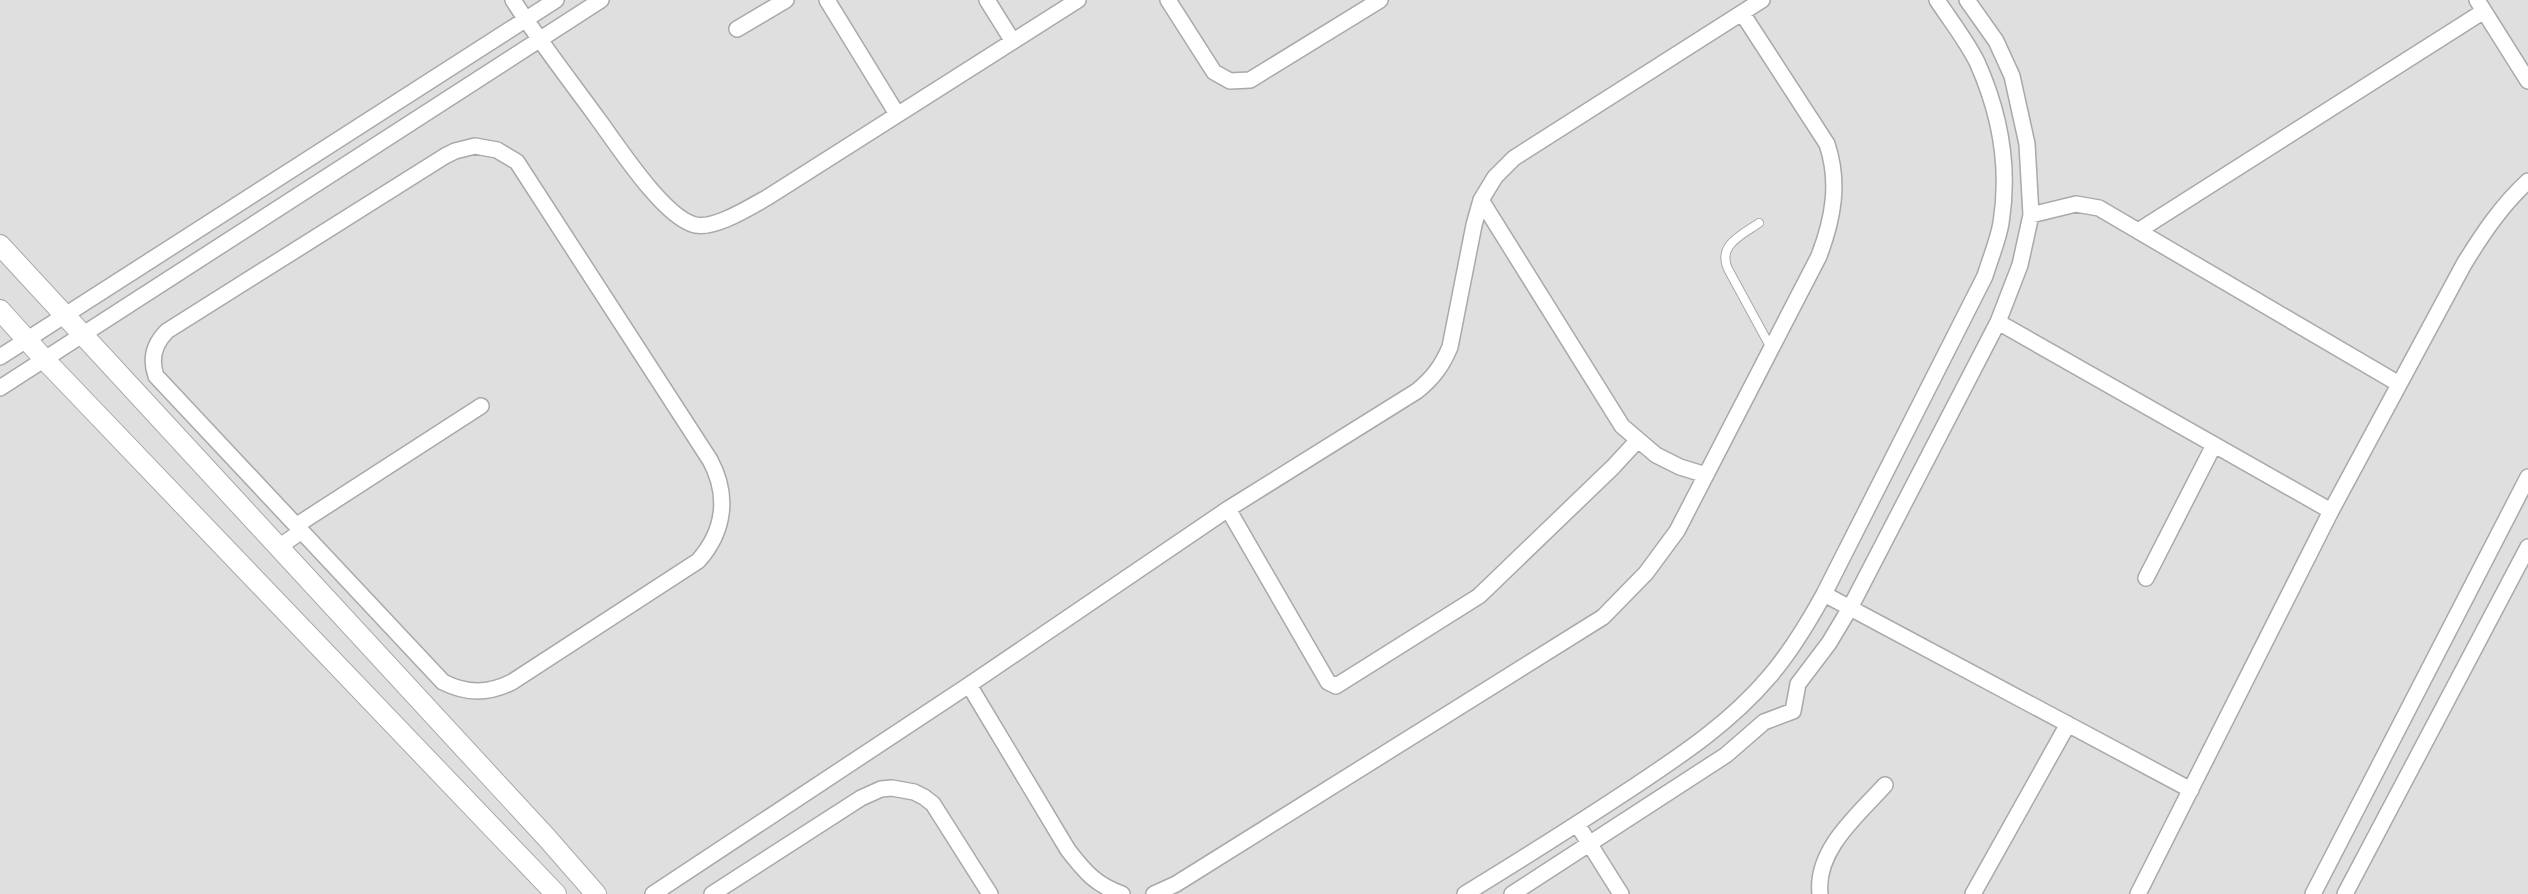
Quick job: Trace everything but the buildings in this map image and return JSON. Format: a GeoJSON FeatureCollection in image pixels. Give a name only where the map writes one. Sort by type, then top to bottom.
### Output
{"type":"FeatureCollection","features":[{"type":"Feature","properties":{"kind":"street"},"geometry":{"type":"LineString","coordinates":[[513,0],[641,176],[679,217],[693,225],[704,225],[742,212],[1078,0]]}},
{"type":"Feature","properties":{"kind":"street"},"geometry":{"type":"LineString","coordinates":[[0,357],[556,0]]}},
{"type":"Feature","properties":{"kind":"street"},"geometry":{"type":"LineString","coordinates":[[0,388],[600,0]]}},
{"type":"Feature","properties":{"kind":"street"},"geometry":{"type":"LineString","coordinates":[[737,29],[786,0]]}},
{"type":"Feature","properties":{"kind":"street"},"geometry":{"type":"LineString","coordinates":[[827,0],[897,114]]}},
{"type":"Feature","properties":{"kind":"street"},"geometry":{"type":"LineString","coordinates":[[987,0],[1012,40]]}},
{"type":"Feature","properties":{"kind":"street"},"geometry":{"type":"LineString","coordinates":[[1168,0],[1214,72],[1230,81],[1250,80],[1380,0]]}},
{"type":"Feature","properties":{"kind":"street"},"geometry":{"type":"LineString","coordinates":[[653,894],[969,685],[1228,509],[1417,391],[1432,379],[1443,364],[1450,347],[1474,225],[1481,200],[1495,177],[1514,158],[1762,0]]}},
{"type":"Feature","properties":{"kind":"street"},"geometry":{"type":"LineString","coordinates":[[1466,894],[1689,750],[1732,716],[1770,677],[1802,633],[1824,594],[1985,276],[2001,225],[2005,189],[2003,152],[1997,114],[1976,60],[1937,0]]}},
{"type":"Feature","properties":{"kind":"street"},"geometry":{"type":"LineString","coordinates":[[1512,894],[1726,755],[1764,722],[1793,711],[1798,684],[1829,643],[1850,608],[1998,322],[2020,266],[2031,215],[2027,144],[2012,76],[1996,41],[1967,0]]}},
{"type":"Feature","properties":{"kind":"street"},"geometry":{"type":"LineString","coordinates":[[2138,231],[2480,6],[2528,81]]}},
{"type":"Feature","properties":{"kind":"street"},"geometry":{"type":"LineString","coordinates":[[1154,894],[1176,884],[1604,617],[1646,573],[1677,531],[1819,256],[1831,223],[1834,193],[1833,162],[1827,144],[1742,13]]}},
{"type":"Feature","properties":{"kind":"street"},"geometry":{"type":"LineString","coordinates":[[277,546],[296,535],[296,525],[156,376],[153,360],[157,345],[167,331],[455,151],[465,147],[485,147],[508,155],[517,162],[716,471],[723,506],[720,524],[713,541],[698,561],[512,682],[479,692],[467,691],[443,682],[296,525]]}},
{"type":"Feature","properties":{"kind":"street"},"geometry":{"type":"LineString","coordinates":[[2138,894],[2331,512],[2399,384],[2486,228],[2512,196],[2528,181]]}},
{"type":"Feature","properties":{"kind":"street"},"geometry":{"type":"LineString","coordinates":[[1481,200],[1611,411],[1637,441],[1656,455],[1680,467],[1706,475]]}},
{"type":"Feature","properties":{"kind":"street"},"geometry":{"type":"LineString","coordinates":[[2031,215],[2063,206],[2086,205],[2099,208],[2399,384]]}},
{"type":"Feature","properties":{"kind":"street"},"geometry":{"type":"LineString","coordinates":[[0,245],[63,316],[83,334],[548,838],[596,894]]}},
{"type":"Feature","properties":{"kind":"street"},"geometry":{"type":"LineString","coordinates":[[149,262],[163,283]]}},
{"type":"Feature","properties":{"kind":"street"},"geometry":{"type":"LineString","coordinates":[[0,310],[45,360],[556,894]]}},
{"type":"Feature","properties":{"kind":"street"},"geometry":{"type":"LineString","coordinates":[[1998,322],[2331,512]]}},
{"type":"Feature","properties":{"kind":"street"},"geometry":{"type":"LineString","coordinates":[[296,525],[482,406]]}},
{"type":"Feature","properties":{"kind":"street"},"geometry":{"type":"LineString","coordinates":[[1228,509],[1328,682],[1333,686],[1339,686],[1479,596],[1637,441]]}},
{"type":"Feature","properties":{"kind":"street"},"geometry":{"type":"LineString","coordinates":[[2146,578],[2214,445]]}},
{"type":"Feature","properties":{"kind":"street"},"geometry":{"type":"LineString","coordinates":[[2313,894],[2528,477]]}},
{"type":"Feature","properties":{"kind":"street"},"geometry":{"type":"LineString","coordinates":[[2345,894],[2528,546]]}},
{"type":"Feature","properties":{"kind":"street"},"geometry":{"type":"LineString","coordinates":[[1824,594],[2191,790]]}},
{"type":"Feature","properties":{"kind":"street"},"geometry":{"type":"LineString","coordinates":[[969,685],[1068,850],[1085,872],[1104,888],[1122,894]]}},
{"type":"Feature","properties":{"kind":"street"},"geometry":{"type":"LineString","coordinates":[[1973,894],[2068,724]]}},
{"type":"Feature","properties":{"kind":"street"},"geometry":{"type":"LineString","coordinates":[[1820,894],[1821,870],[1828,853],[1885,785]]}},
{"type":"Feature","properties":{"kind":"street"},"geometry":{"type":"LineString","coordinates":[[712,894],[861,798],[870,793],[892,788],[914,792],[933,804],[990,894]]}},
{"type":"Feature","properties":{"kind":"street"},"geometry":{"type":"LineString","coordinates":[[1577,824],[1621,894]]}},
{"type":"Feature","properties":{"kind":"lane"},"geometry":{"type":"LineString","coordinates":[[1759,223],[1732,241],[1724,258],[1771,348]]}},
{"type":"Feature","properties":{"kind":"shaded area"},"geometry":{"type":"Polygon","coordinates":[[[0,0],[2528,0],[2528,894],[0,894],[0,0]]]}}]}
